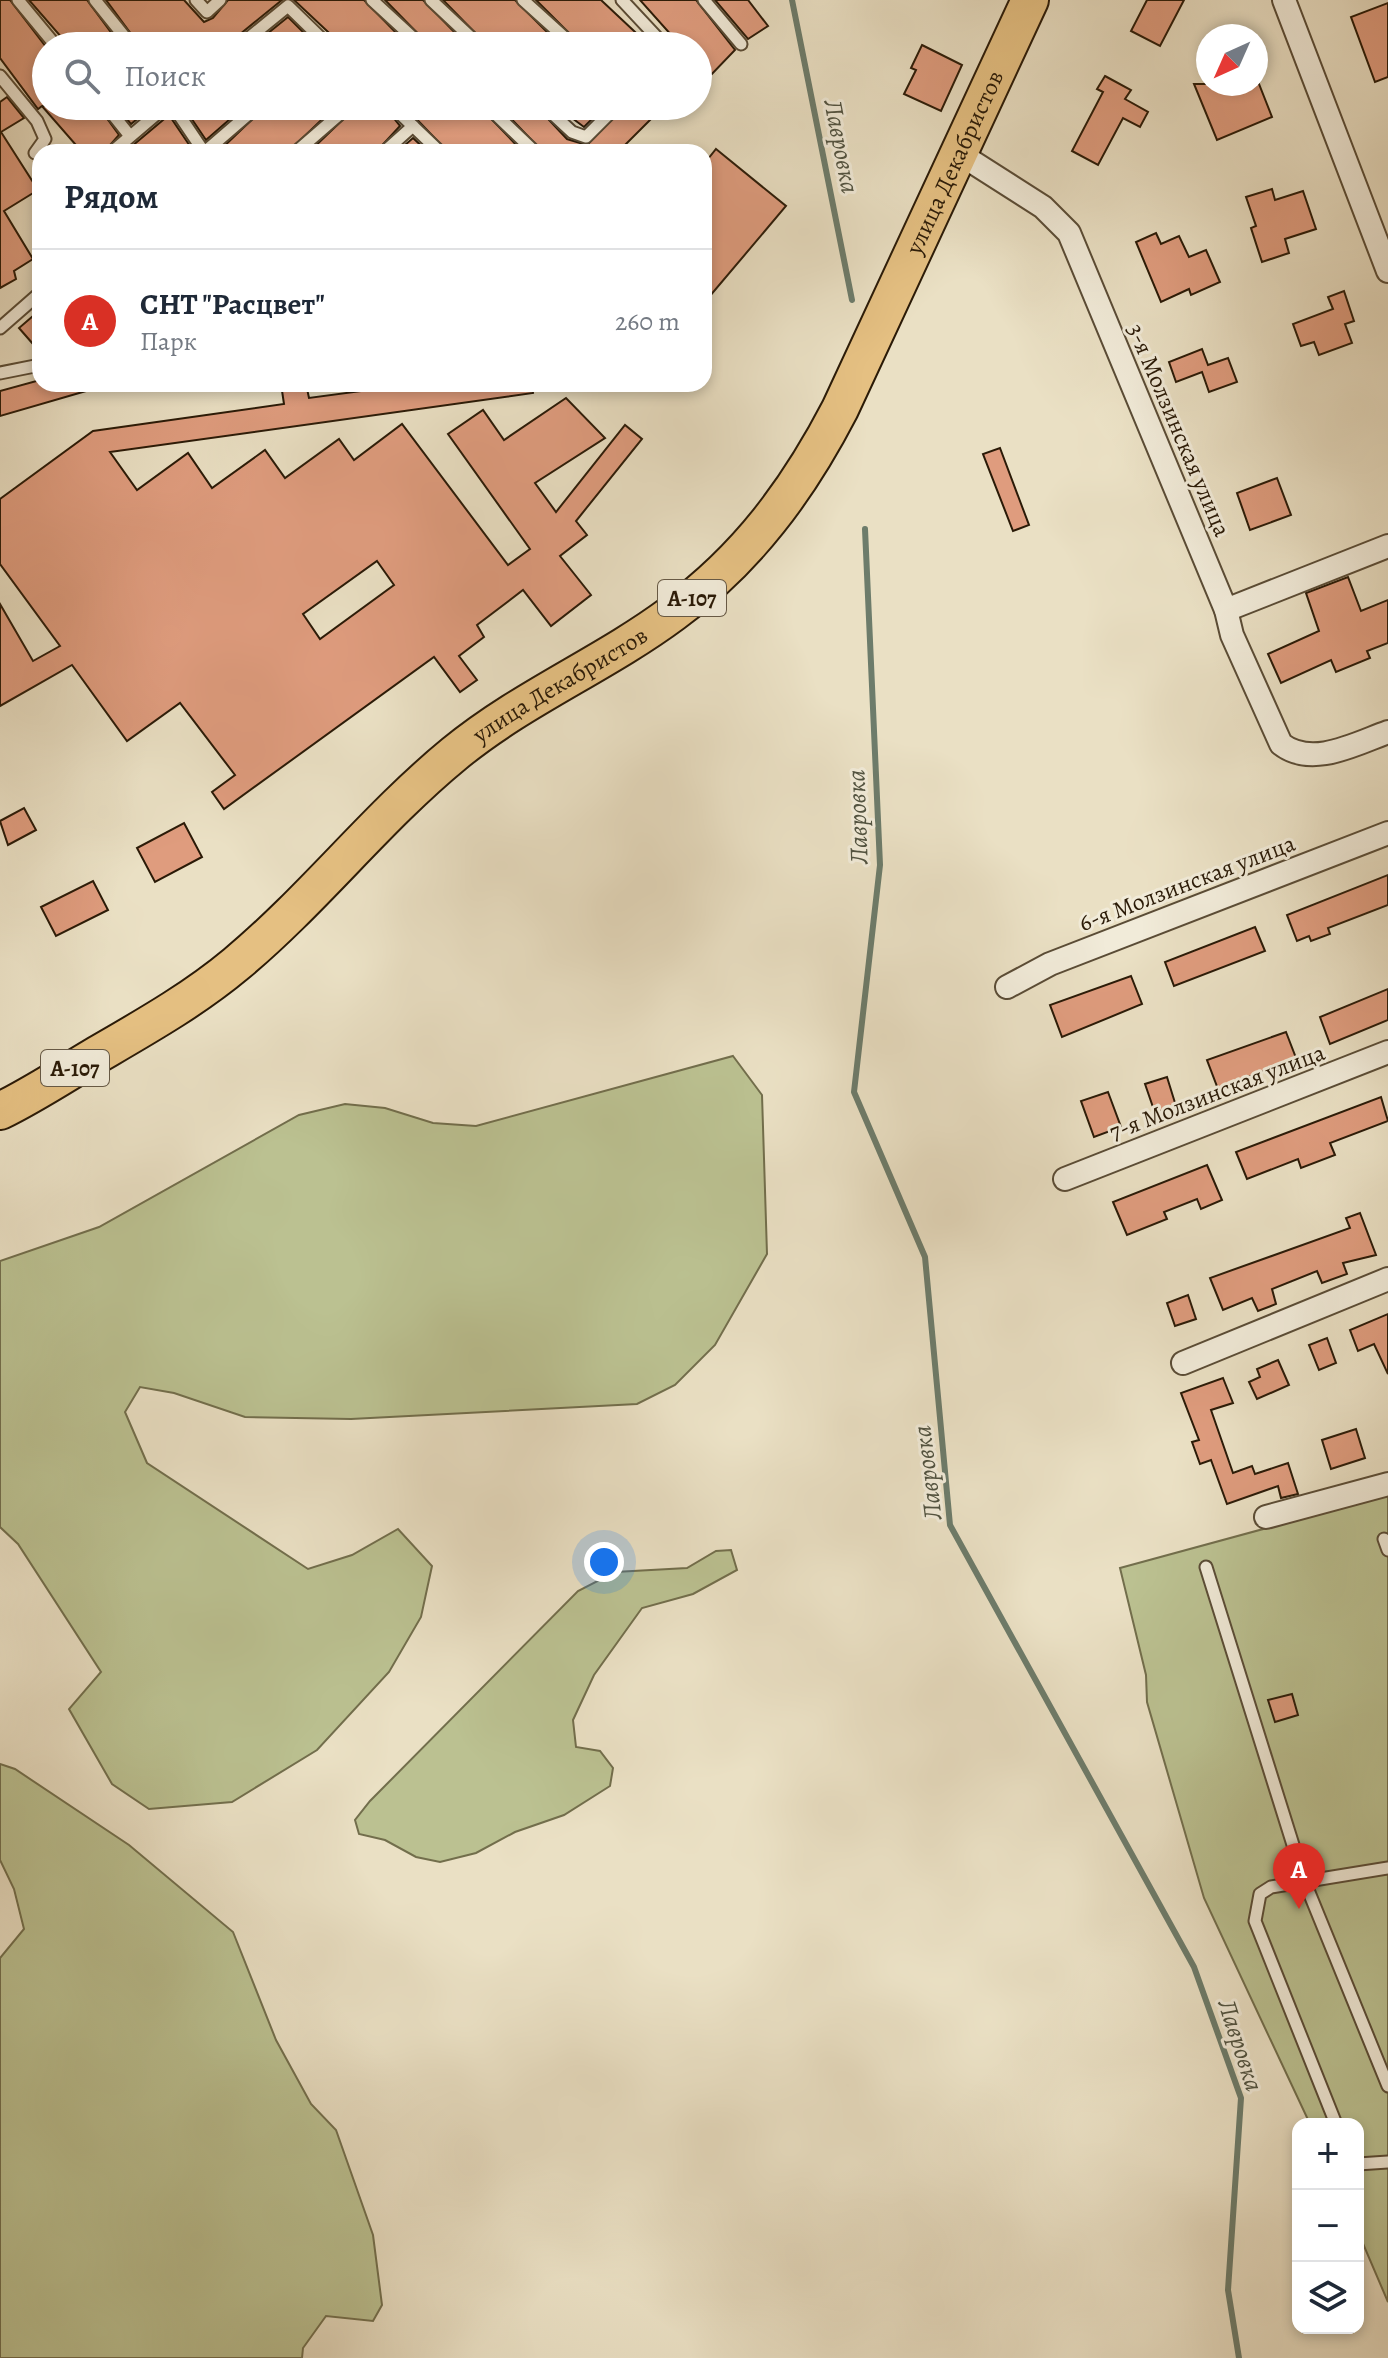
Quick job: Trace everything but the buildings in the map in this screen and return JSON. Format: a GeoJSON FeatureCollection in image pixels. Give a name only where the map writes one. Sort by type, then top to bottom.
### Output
{"type":"FeatureCollection","features":[{"type":"Feature","properties":{"kind":"highway","name":"улица Декабристов"},"geometry":{"type":"LineString","coordinates":[[0,1111],[149,1025],[237,964],[408,792],[464,746],[520,706],[671,615],[758,537],[815,458],[1030,0]]}},
{"type":"Feature","properties":{"kind":"street"},"geometry":{"type":"LineString","coordinates":[[1284,0],[1388,271]]}},
{"type":"Feature","properties":{"kind":"street","name":"3-я Молзинская улица"},"geometry":{"type":"LineString","coordinates":[[960,154],[1043,207],[1069,233],[1226,610]]}},
{"type":"Feature","properties":{"kind":"street"},"geometry":{"type":"LineString","coordinates":[[1388,546],[1226,610],[1232,635],[1281,744],[1294,754],[1315,756],[1388,732]]}},
{"type":"Feature","properties":{"kind":"street","name":"6-я Молзинская улица"},"geometry":{"type":"LineString","coordinates":[[1007,987],[1050,964],[1388,833]]}},
{"type":"Feature","properties":{"kind":"street","name":"7-я Молзинская улица"},"geometry":{"type":"LineString","coordinates":[[1065,1179],[1388,1052]]}},
{"type":"Feature","properties":{"kind":"street"},"geometry":{"type":"LineString","coordinates":[[1183,1363],[1388,1279]]}},
{"type":"Feature","properties":{"kind":"street"},"geometry":{"type":"LineString","coordinates":[[1266,1517],[1388,1484]]}},
{"type":"Feature","properties":{"kind":"lane"},"geometry":{"type":"LineString","coordinates":[[18,0],[44,32]]}},
{"type":"Feature","properties":{"kind":"lane"},"geometry":{"type":"LineString","coordinates":[[95,0],[121,32]]}},
{"type":"Feature","properties":{"kind":"lane"},"geometry":{"type":"LineString","coordinates":[[196,0],[207,12],[220,0]]}},
{"type":"Feature","properties":{"kind":"lane"},"geometry":{"type":"LineString","coordinates":[[372,0],[407,32]]}},
{"type":"Feature","properties":{"kind":"lane"},"geometry":{"type":"LineString","coordinates":[[431,0],[465,32]]}},
{"type":"Feature","properties":{"kind":"lane"},"geometry":{"type":"LineString","coordinates":[[523,0],[558,32]]}},
{"type":"Feature","properties":{"kind":"lane"},"geometry":{"type":"LineString","coordinates":[[622,0],[652,32]]}},
{"type":"Feature","properties":{"kind":"lane"},"geometry":{"type":"LineString","coordinates":[[704,0],[741,44]]}},
{"type":"Feature","properties":{"kind":"lane"},"geometry":{"type":"LineString","coordinates":[[256,32],[288,6],[315,32]]}},
{"type":"Feature","properties":{"kind":"lane"},"geometry":{"type":"LineString","coordinates":[[0,76],[32,115]]}},
{"type":"Feature","properties":{"kind":"lane"},"geometry":{"type":"LineString","coordinates":[[36,120],[45,139],[41,144]]}},
{"type":"Feature","properties":{"kind":"lane"},"geometry":{"type":"LineString","coordinates":[[117,120],[130,136]]}},
{"type":"Feature","properties":{"kind":"lane"},"geometry":{"type":"LineString","coordinates":[[121,144],[149,120]]}},
{"type":"Feature","properties":{"kind":"lane"},"geometry":{"type":"LineString","coordinates":[[183,120],[201,144]]}},
{"type":"Feature","properties":{"kind":"lane"},"geometry":{"type":"LineString","coordinates":[[214,144],[242,120]]}},
{"type":"Feature","properties":{"kind":"lane"},"geometry":{"type":"LineString","coordinates":[[305,144],[333,120]]}},
{"type":"Feature","properties":{"kind":"lane"},"geometry":{"type":"LineString","coordinates":[[407,120],[432,144]]}},
{"type":"Feature","properties":{"kind":"lane"},"geometry":{"type":"LineString","coordinates":[[502,120],[527,144]]}},
{"type":"Feature","properties":{"kind":"lane"},"geometry":{"type":"LineString","coordinates":[[559,120],[572,132],[586,137],[603,120]]}},
{"type":"Feature","properties":{"kind":"lane"},"geometry":{"type":"LineString","coordinates":[[393,144],[413,126]]}},
{"type":"Feature","properties":{"kind":"lane"},"geometry":{"type":"LineString","coordinates":[[0,328],[32,300]]}},
{"type":"Feature","properties":{"kind":"lane"},"geometry":{"type":"LineString","coordinates":[[0,373],[32,367]]}},
{"type":"Feature","properties":{"kind":"lane"},"geometry":{"type":"LineString","coordinates":[[1206,1567],[1304,1880],[1388,2086]]}},
{"type":"Feature","properties":{"kind":"lane"},"geometry":{"type":"LineString","coordinates":[[1334,2118],[1255,1921],[1260,1894],[1271,1887],[1304,1880],[1388,1868]]}},
{"type":"Feature","properties":{"kind":"lane"},"geometry":{"type":"LineString","coordinates":[[1364,2164],[1388,2162]]}},
{"type":"Feature","properties":{"kind":"green space"},"geometry":{"type":"Polygon","coordinates":[[[733,1056],[762,1095],[767,1254],[715,1345],[675,1385],[637,1404],[351,1419],[245,1417],[174,1393],[140,1387],[125,1412],[147,1463],[308,1569],[352,1555],[398,1529],[432,1566],[421,1617],[389,1672],[317,1750],[232,1802],[149,1809],[112,1784],[69,1709],[101,1672],[18,1544],[0,1527],[0,1261],[99,1227],[299,1115],[345,1104],[385,1108],[433,1123],[476,1126],[733,1056]]]}},
{"type":"Feature","properties":{"kind":"green space"},"geometry":{"type":"Polygon","coordinates":[[[1388,1495],[1388,2302],[1364,2246],[1364,2118],[1307,2118],[1204,1898],[1147,1702],[1146,1675],[1120,1568],[1388,1495]]]}},
{"type":"Feature","properties":{"kind":"green space"},"geometry":{"type":"Polygon","coordinates":[[[731,1550],[737,1570],[693,1594],[642,1608],[594,1675],[573,1720],[576,1747],[600,1751],[613,1768],[610,1786],[564,1815],[515,1832],[476,1853],[440,1862],[416,1857],[385,1840],[359,1834],[355,1820],[370,1801],[578,1591],[615,1572],[687,1568],[716,1551],[731,1550]]]}},
{"type":"Feature","properties":{"kind":"green space"},"geometry":{"type":"Polygon","coordinates":[[[0,1764],[15,1769],[129,1845],[233,1932],[276,2040],[311,2104],[336,2130],[373,2235],[382,2305],[373,2321],[326,2316],[303,2348],[302,2358],[0,2358],[0,1958],[24,1929],[14,1889],[0,1860],[0,1764]]]}},
{"type":"Feature","properties":{"kind":"waterway","name":"Лавровка"},"geometry":{"type":"LineString","coordinates":[[792,0],[852,300]]}},
{"type":"Feature","properties":{"kind":"waterway","name":"Лавровка"},"geometry":{"type":"LineString","coordinates":[[865,529],[880,865],[854,1092],[925,1257],[950,1525],[1194,1967],[1241,2098],[1228,2290],[1239,2358]]}},
{"type":"Feature","properties":{"kind":"place","name":"СНТ \"Расцвет\""},"geometry":{"type":"Point","coordinates":[1299,1909]}}]}
